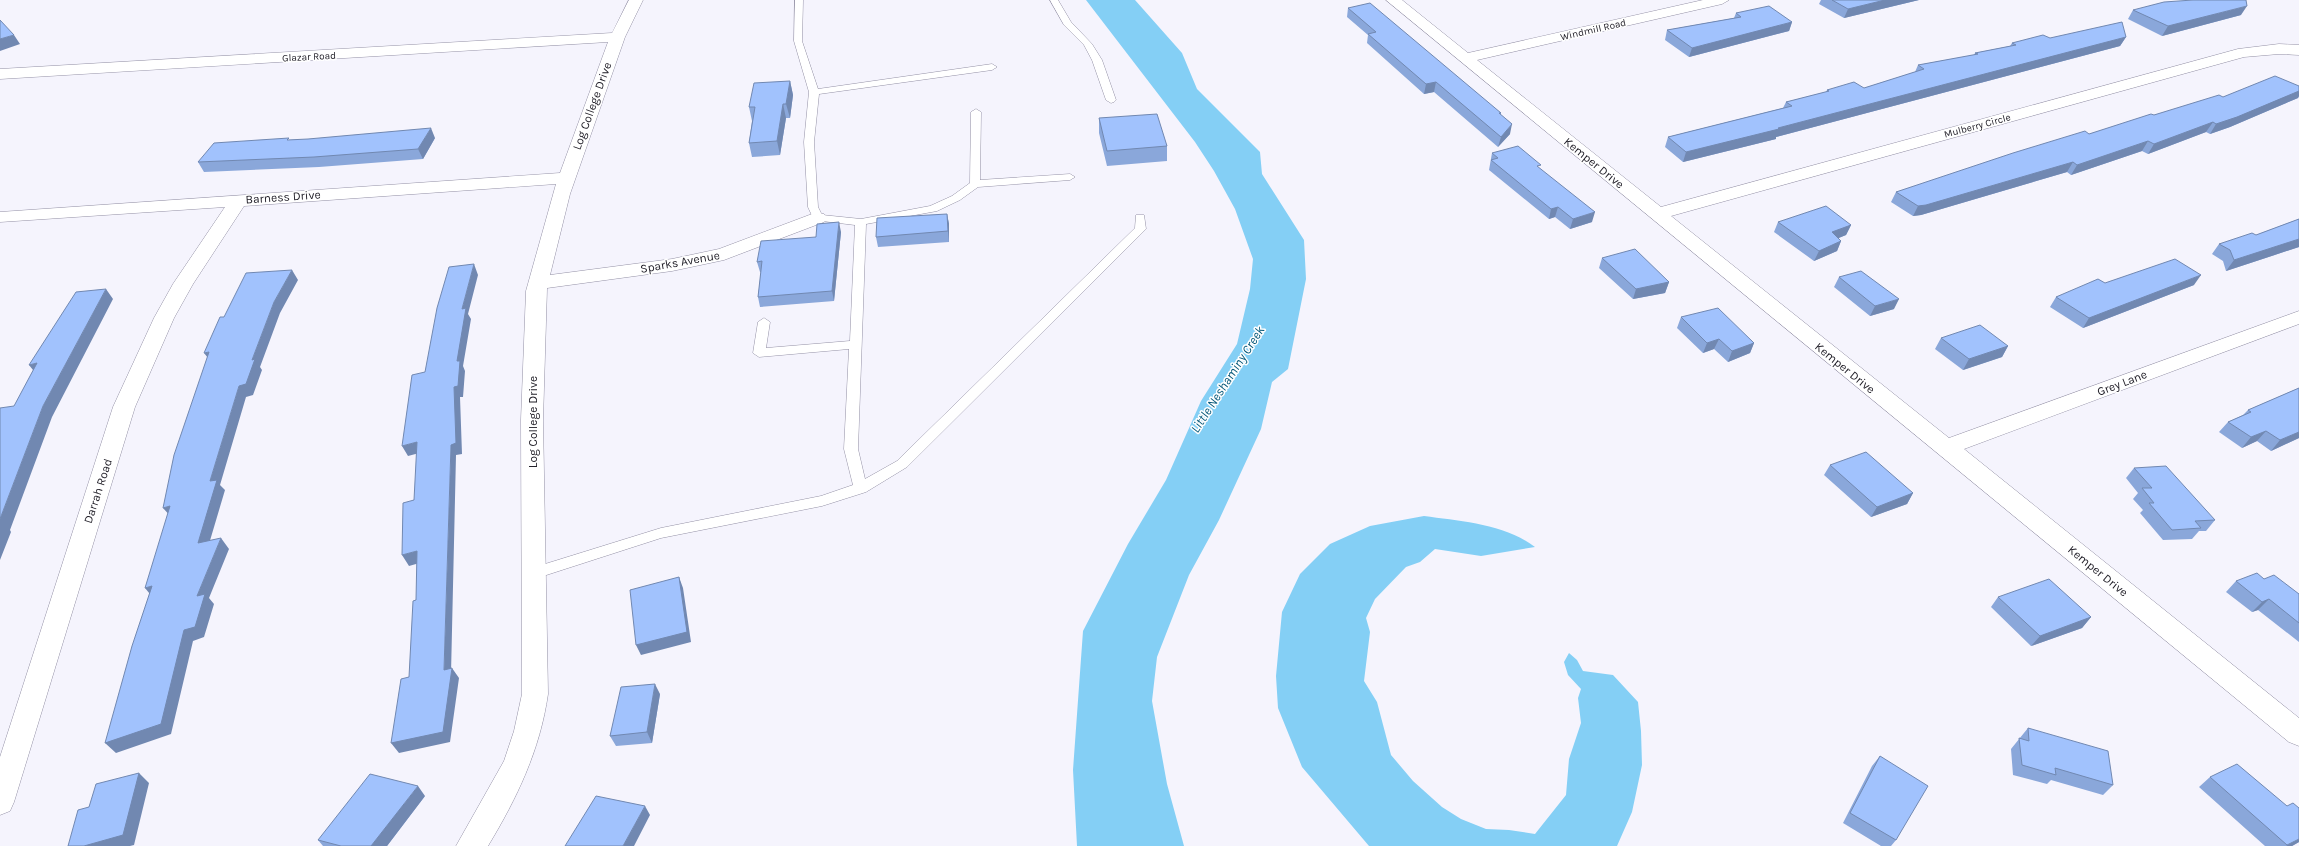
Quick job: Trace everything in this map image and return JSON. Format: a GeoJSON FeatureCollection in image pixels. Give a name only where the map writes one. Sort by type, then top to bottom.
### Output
{"type":"FeatureCollection","features":[{"type":"Feature","properties":{"kind":"street","name":"Log College Drive"},"geometry":{"type":"LineString","coordinates":[[471,846],[492,812],[514,771],[528,731],[535,694],[532,420],[533,327],[537,283],[567,178],[617,37],[636,0]]}},
{"type":"Feature","properties":{"kind":"street","name":"Kemper Drive"},"geometry":{"type":"LineString","coordinates":[[1393,0],[1944,448],[2299,734]]}},
{"type":"Feature","properties":{"kind":"street","name":"Windmill Road"},"geometry":{"type":"LineString","coordinates":[[1464,58],[1722,0]]}},
{"type":"Feature","properties":{"kind":"street","name":"Glazar Road"},"geometry":{"type":"LineString","coordinates":[[0,74],[617,37]]}},
{"type":"Feature","properties":{"kind":"street","name":"Mulberry Circle"},"geometry":{"type":"LineString","coordinates":[[1656,214],[2243,52],[2279,49],[2299,50]]}},
{"type":"Feature","properties":{"kind":"street","name":"Barness Drive"},"geometry":{"type":"LineString","coordinates":[[0,217],[567,178]]}},
{"type":"Feature","properties":{"kind":"street","name":"Darrah Road"},"geometry":{"type":"LineString","coordinates":[[0,802],[124,407],[164,318],[182,284],[238,200]]}},
{"type":"Feature","properties":{"kind":"street","name":"Sparks Avenue"},"geometry":{"type":"LineString","coordinates":[[537,283],[672,265],[724,254],[818,218]]}},
{"type":"Feature","properties":{"kind":"street","name":"Grey Lane"},"geometry":{"type":"LineString","coordinates":[[1944,448],[2299,317]]}},
{"type":"Feature","properties":{"kind":"lane"},"geometry":{"type":"LineString","coordinates":[[799,0],[798,41],[814,92],[809,142],[813,207],[818,218],[861,222],[933,209],[956,198],[975,184],[1070,177]]}},
{"type":"Feature","properties":{"kind":"lane"},"geometry":{"type":"LineString","coordinates":[[1054,0],[1067,23],[1088,44],[1094,54],[1111,100]]}},
{"type":"Feature","properties":{"kind":"lane"},"geometry":{"type":"LineString","coordinates":[[814,92],[992,67]]}},
{"type":"Feature","properties":{"kind":"lane"},"geometry":{"type":"LineString","coordinates":[[975,184],[976,112]]}},
{"type":"Feature","properties":{"kind":"lane"},"geometry":{"type":"LineString","coordinates":[[534,573],[661,533],[822,501],[861,488],[902,464],[1141,229],[1140,217]]}},
{"type":"Feature","properties":{"kind":"lane"},"geometry":{"type":"LineString","coordinates":[[861,222],[850,449],[861,488]]}},
{"type":"Feature","properties":{"kind":"lane"},"geometry":{"type":"LineString","coordinates":[[764,322],[759,353],[855,345]]}},
{"type":"Feature","properties":{"kind":"water","name":"Little Neshaminy Creek"},"geometry":{"type":"Polygon","coordinates":[[[1086,0],[1135,0],[1182,53],[1197,89],[1260,152],[1262,174],[1304,240],[1306,279],[1288,369],[1272,382],[1261,429],[1219,520],[1189,575],[1157,657],[1152,701],[1167,784],[1184,846],[1077,846],[1073,770],[1083,631],[1128,544],[1166,480],[1201,401],[1237,344],[1250,289],[1253,259],[1235,209],[1214,171],[1195,142],[1086,0]]]}},
{"type":"Feature","properties":{"kind":"water"},"geometry":{"type":"Polygon","coordinates":[[[1424,516],[1496,528],[1523,539],[1535,547],[1481,556],[1435,549],[1420,562],[1406,567],[1375,599],[1366,618],[1370,632],[1364,681],[1377,702],[1391,755],[1413,781],[1442,807],[1461,819],[1486,829],[1509,830],[1535,834],[1566,795],[1569,759],[1581,723],[1578,698],[1581,689],[1568,675],[1564,662],[1569,653],[1577,660],[1583,671],[1613,675],[1638,702],[1642,765],[1632,812],[1617,846],[1369,846],[1302,767],[1278,708],[1276,676],[1282,612],[1300,574],[1330,544],[1370,526],[1424,516]]]}},
{"type":"Feature","properties":{"kind":"building"},"geometry":{"type":"Polygon","coordinates":[[[1832,0],[1885,0],[1848,9],[1832,0]]]}},
{"type":"Feature","properties":{"kind":"building"},"geometry":{"type":"Polygon","coordinates":[[[2193,0],[2246,0],[2247,6],[2168,26],[2133,10],[2164,2],[2193,0]]]}},
{"type":"Feature","properties":{"kind":"building"},"geometry":{"type":"Polygon","coordinates":[[[1370,3],[1501,113],[1499,113],[1512,124],[1501,137],[1436,82],[1426,84],[1368,34],[1376,32],[1348,8],[1370,3]]]}},
{"type":"Feature","properties":{"kind":"building"},"geometry":{"type":"Polygon","coordinates":[[[1769,6],[1792,22],[1692,48],[1667,30],[1741,17],[1736,13],[1769,6]]]}},
{"type":"Feature","properties":{"kind":"building"},"geometry":{"type":"Polygon","coordinates":[[[0,20],[14,35],[0,39],[0,20]]]}},
{"type":"Feature","properties":{"kind":"building"},"geometry":{"type":"Polygon","coordinates":[[[2122,22],[2126,37],[1778,128],[1779,129],[1686,152],[1668,137],[1792,106],[1786,102],[1829,91],[1827,90],[1854,82],[1864,88],[1924,69],[1918,65],[1978,54],[1975,53],[2016,45],[2012,43],[2043,35],[2050,38],[2122,22]]]}},
{"type":"Feature","properties":{"kind":"building"},"geometry":{"type":"Polygon","coordinates":[[[2275,76],[2299,86],[2299,91],[2237,117],[2216,124],[2213,122],[2154,144],[2148,141],[2077,165],[2073,162],[1926,205],[1918,206],[1896,192],[2085,131],[2089,134],[2151,114],[2154,115],[2219,95],[2223,97],[2275,76]]]}},
{"type":"Feature","properties":{"kind":"building"},"geometry":{"type":"Polygon","coordinates":[[[790,81],[786,104],[783,104],[777,141],[749,143],[755,107],[749,107],[754,83],[790,81]]]}},
{"type":"Feature","properties":{"kind":"building"},"geometry":{"type":"Polygon","coordinates":[[[1157,114],[1167,146],[1107,151],[1099,118],[1157,114]]]}},
{"type":"Feature","properties":{"kind":"building"},"geometry":{"type":"Polygon","coordinates":[[[431,128],[418,149],[314,157],[198,162],[214,143],[289,138],[287,140],[308,139],[431,128]]]}},
{"type":"Feature","properties":{"kind":"building"},"geometry":{"type":"Polygon","coordinates":[[[1518,146],[1541,165],[1537,166],[1595,212],[1573,219],[1558,207],[1551,209],[1491,160],[1498,158],[1492,153],[1518,146]]]}},
{"type":"Feature","properties":{"kind":"building"},"geometry":{"type":"Polygon","coordinates":[[[1826,206],[1851,225],[1832,232],[1841,241],[1819,251],[1778,222],[1826,206]]]}},
{"type":"Feature","properties":{"kind":"building"},"geometry":{"type":"Polygon","coordinates":[[[947,214],[948,231],[876,237],[877,218],[947,214]]]}},
{"type":"Feature","properties":{"kind":"building"},"geometry":{"type":"Polygon","coordinates":[[[2299,219],[2299,239],[2234,260],[2230,250],[2219,244],[2252,233],[2256,235],[2299,219]]]}},
{"type":"Feature","properties":{"kind":"building"},"geometry":{"type":"Polygon","coordinates":[[[839,222],[832,291],[758,297],[762,261],[757,262],[761,241],[816,237],[817,224],[839,222]]]}},
{"type":"Feature","properties":{"kind":"building"},"geometry":{"type":"Polygon","coordinates":[[[1635,249],[1669,282],[1636,289],[1602,258],[1635,249]]]}},
{"type":"Feature","properties":{"kind":"building"},"geometry":{"type":"Polygon","coordinates":[[[2175,259],[2201,275],[2089,318],[2056,297],[2098,279],[2105,283],[2175,259]]]}},
{"type":"Feature","properties":{"kind":"building"},"geometry":{"type":"Polygon","coordinates":[[[474,264],[462,309],[466,308],[457,361],[460,361],[458,386],[454,387],[456,443],[451,445],[444,670],[452,668],[443,732],[391,743],[401,679],[409,677],[413,601],[416,600],[417,551],[402,555],[403,503],[414,500],[417,442],[402,446],[412,375],[425,372],[437,308],[449,267],[474,264]]]}},
{"type":"Feature","properties":{"kind":"building"},"geometry":{"type":"Polygon","coordinates":[[[292,270],[274,302],[252,360],[255,359],[246,384],[239,386],[210,481],[217,480],[198,543],[221,538],[197,596],[205,594],[195,627],[184,630],[161,724],[105,743],[132,646],[152,586],[145,588],[170,506],[163,508],[174,455],[209,352],[204,353],[220,317],[224,317],[246,273],[292,270]]]}},
{"type":"Feature","properties":{"kind":"building"},"geometry":{"type":"Polygon","coordinates":[[[1861,271],[1899,299],[1875,306],[1839,277],[1861,271]]]}},
{"type":"Feature","properties":{"kind":"building"},"geometry":{"type":"Polygon","coordinates":[[[106,289],[43,406],[0,519],[0,408],[14,406],[37,363],[29,365],[76,292],[106,289]]]}},
{"type":"Feature","properties":{"kind":"building"},"geometry":{"type":"Polygon","coordinates":[[[1718,308],[1754,343],[1732,351],[1719,339],[1707,343],[1681,317],[1718,308]]]}},
{"type":"Feature","properties":{"kind":"building"},"geometry":{"type":"Polygon","coordinates":[[[1980,325],[2008,346],[1969,359],[1941,338],[1980,325]]]}},
{"type":"Feature","properties":{"kind":"building"},"geometry":{"type":"Polygon","coordinates":[[[2299,388],[2299,432],[2280,440],[2266,431],[2251,437],[2228,422],[2251,412],[2248,410],[2299,388]]]}},
{"type":"Feature","properties":{"kind":"building"},"geometry":{"type":"Polygon","coordinates":[[[1866,452],[1913,493],[1877,507],[1830,465],[1866,452]]]}},
{"type":"Feature","properties":{"kind":"building"},"geometry":{"type":"Polygon","coordinates":[[[2166,466],[2215,520],[2195,521],[2201,528],[2172,530],[2149,503],[2154,503],[2142,488],[2152,488],[2134,468],[2166,466]]]}},
{"type":"Feature","properties":{"kind":"building"},"geometry":{"type":"Polygon","coordinates":[[[2257,573],[2264,579],[2274,575],[2299,594],[2299,623],[2269,599],[2262,602],[2236,581],[2257,573]]]}},
{"type":"Feature","properties":{"kind":"building"},"geometry":{"type":"Polygon","coordinates":[[[679,577],[687,632],[636,645],[630,590],[679,577]]]}},
{"type":"Feature","properties":{"kind":"building"},"geometry":{"type":"Polygon","coordinates":[[[2049,579],[2091,617],[2040,636],[1998,597],[2049,579]]]}},
{"type":"Feature","properties":{"kind":"building"},"geometry":{"type":"Polygon","coordinates":[[[655,684],[647,732],[610,736],[621,687],[655,684]]]}},
{"type":"Feature","properties":{"kind":"building"},"geometry":{"type":"Polygon","coordinates":[[[2028,728],[2108,751],[2113,785],[2055,768],[2056,775],[2022,765],[2019,738],[2029,741],[2028,728]]]}},
{"type":"Feature","properties":{"kind":"building"},"geometry":{"type":"Polygon","coordinates":[[[1880,756],[1928,786],[1896,840],[1850,813],[1880,756]]]}},
{"type":"Feature","properties":{"kind":"building"},"geometry":{"type":"Polygon","coordinates":[[[2237,764],[2287,806],[2293,803],[2299,808],[2299,839],[2287,845],[2210,777],[2237,764]]]}},
{"type":"Feature","properties":{"kind":"building"},"geometry":{"type":"Polygon","coordinates":[[[139,773],[123,835],[84,846],[68,846],[78,810],[89,807],[96,784],[139,773]]]}},
{"type":"Feature","properties":{"kind":"building"},"geometry":{"type":"Polygon","coordinates":[[[370,774],[418,786],[371,846],[341,846],[318,840],[370,774]]]}},
{"type":"Feature","properties":{"kind":"building"},"geometry":{"type":"Polygon","coordinates":[[[596,796],[645,806],[623,846],[565,846],[596,796]]]}}]}
